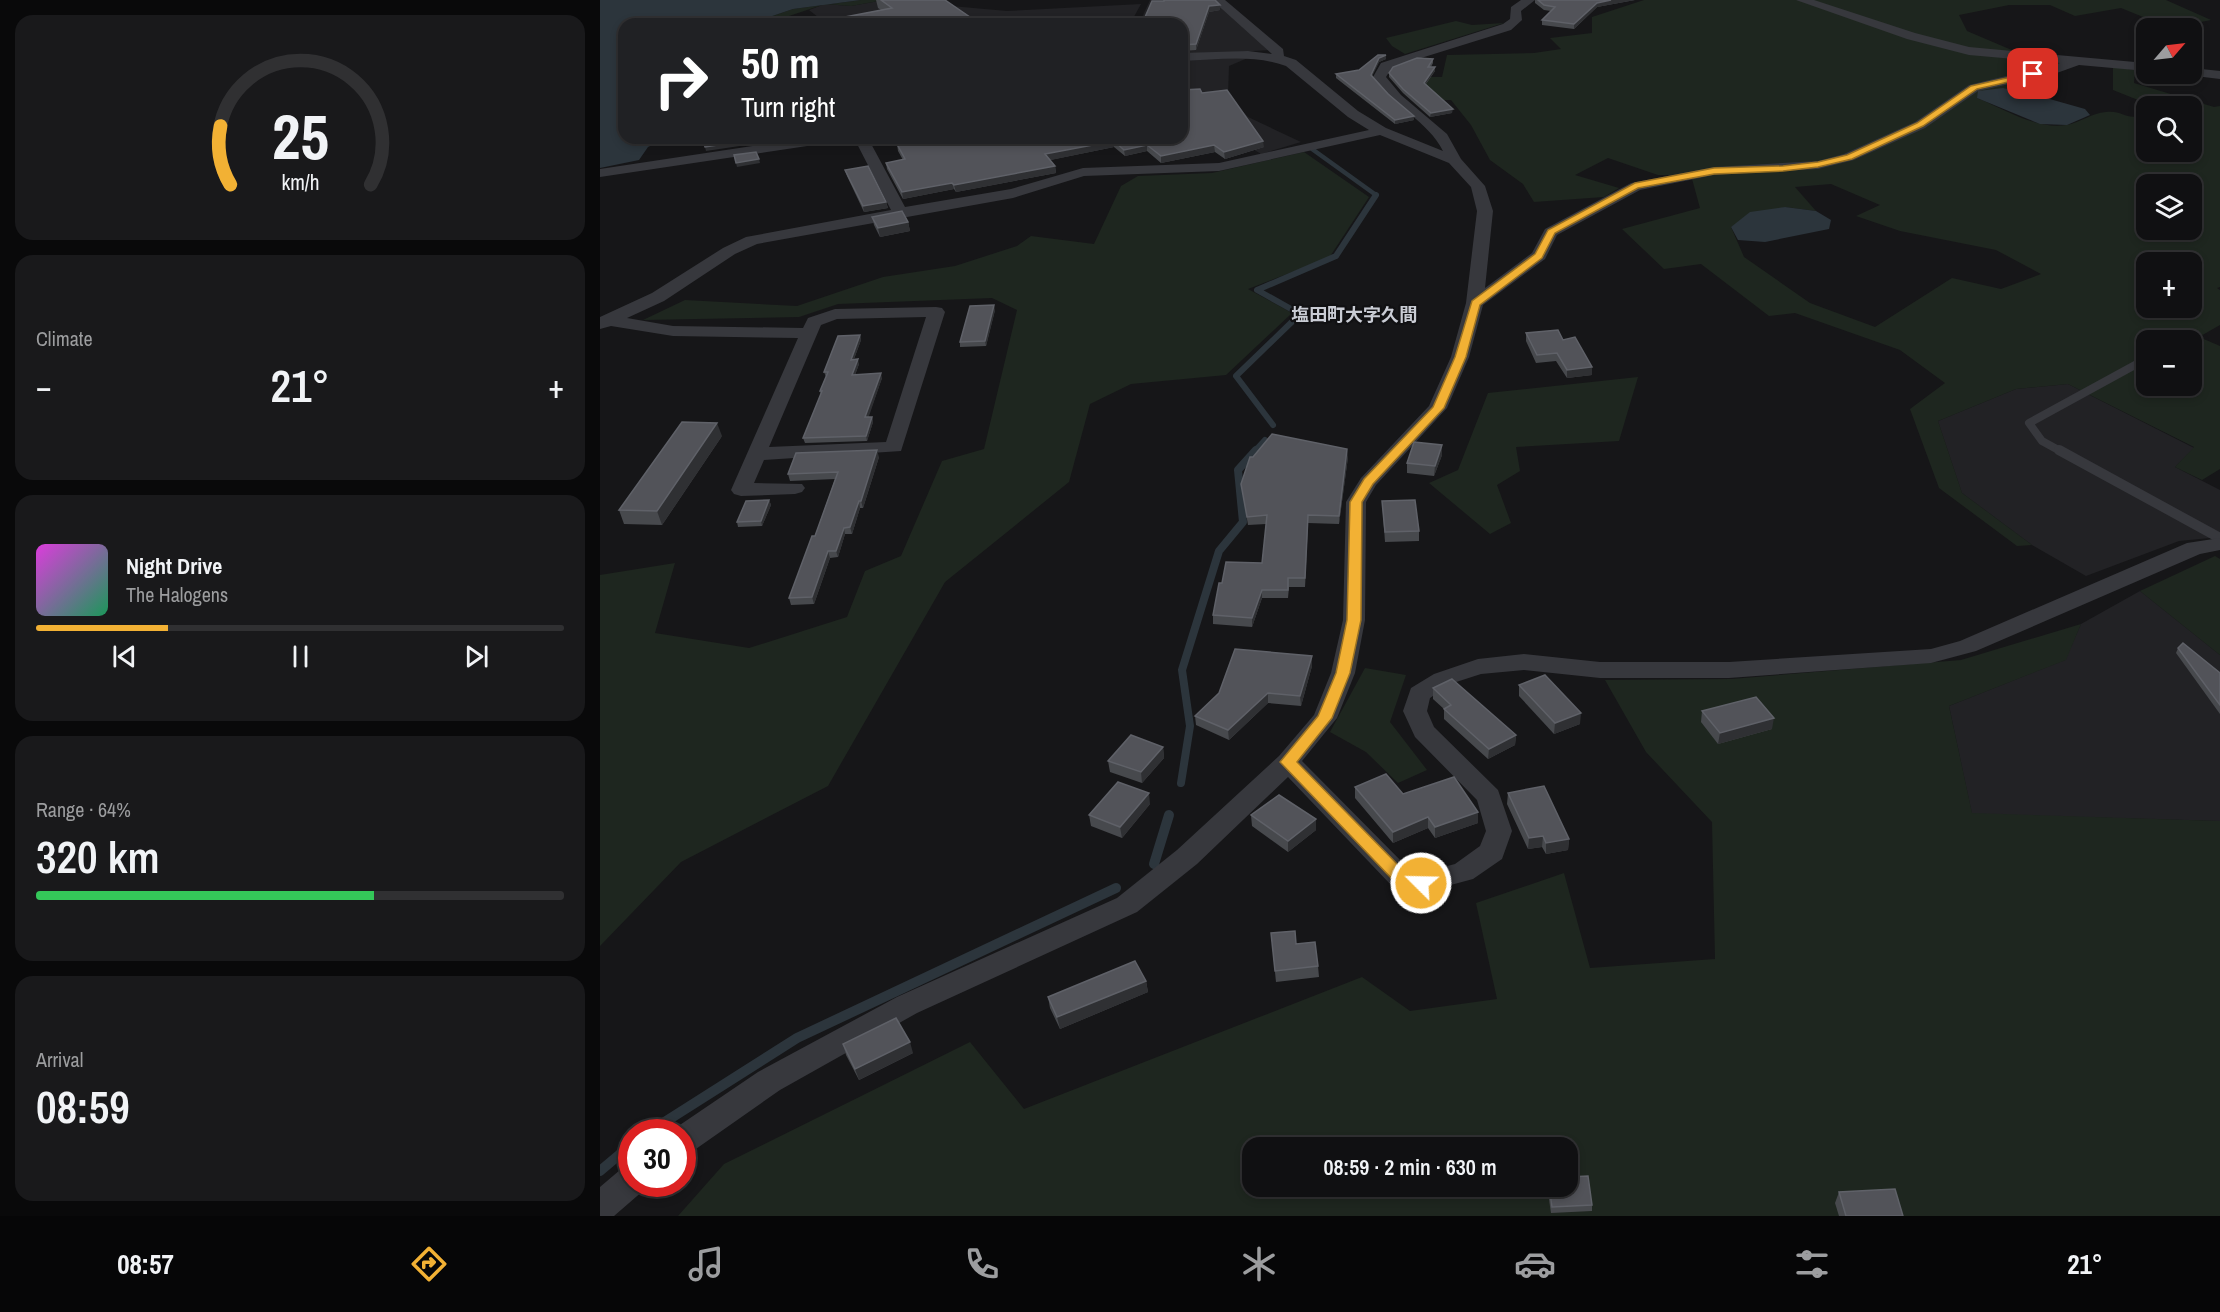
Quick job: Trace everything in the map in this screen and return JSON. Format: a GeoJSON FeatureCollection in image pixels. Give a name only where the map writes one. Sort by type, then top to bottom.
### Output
{"type":"FeatureCollection","features":[{"type":"Feature","properties":{"kind":"street"},"geometry":{"type":"LineString","coordinates":[[1218,0],[1279,52],[1278,58]]}},
{"type":"Feature","properties":{"kind":"street"},"geometry":{"type":"LineString","coordinates":[[1454,160],[1452,151],[1423,119],[1385,89],[1379,77],[1386,66],[1401,60],[1507,27],[1516,20],[1515,10],[1529,0]]}},
{"type":"Feature","properties":{"kind":"street"},"geometry":{"type":"LineString","coordinates":[[1802,0],[1911,36],[1969,51],[2136,66]]}},
{"type":"Feature","properties":{"kind":"street"},"geometry":{"type":"LineString","coordinates":[[696,1131],[769,1081],[907,1005],[1127,905],[1187,857],[1288,762],[1325,718],[1343,673],[1354,620],[1356,502],[1368,482],[1438,408],[1460,357],[1475,303],[1485,211],[1478,186],[1454,160],[1381,131],[1353,114],[1291,63],[1278,58],[1248,55],[1188,57]]}},
{"type":"Feature","properties":{"kind":"street"},"geometry":{"type":"LineString","coordinates":[[1475,303],[1539,256],[1551,232],[1635,186],[1714,171],[1818,165],[1849,157],[1920,125],[1974,87],[2049,71],[2081,60]]}},
{"type":"Feature","properties":{"kind":"street"},"geometry":{"type":"LineString","coordinates":[[2202,73],[2220,75]]}},
{"type":"Feature","properties":{"kind":"street"},"geometry":{"type":"LineString","coordinates":[[604,322],[658,297],[729,251],[752,240],[1013,193],[1083,172],[1219,167],[1381,131]]}},
{"type":"Feature","properties":{"kind":"street"},"geometry":{"type":"LineString","coordinates":[[600,173],[794,144]]}},
{"type":"Feature","properties":{"kind":"street"},"geometry":{"type":"LineString","coordinates":[[864,144],[901,213]]}},
{"type":"Feature","properties":{"kind":"street"},"geometry":{"type":"LineString","coordinates":[[757,454],[894,447],[936,312],[835,314],[814,322],[741,490],[795,488]]}},
{"type":"Feature","properties":{"kind":"street"},"geometry":{"type":"LineString","coordinates":[[604,322],[673,331],[809,333]]}},
{"type":"Feature","properties":{"kind":"street"},"geometry":{"type":"LineString","coordinates":[[1288,762],[1401,878],[1421,883],[1463,872],[1492,852],[1499,831],[1489,796],[1424,731],[1415,711],[1419,694],[1442,679],[1478,667],[1524,662],[1600,669],[1729,670],[1931,656],[1968,646],[2195,548],[2220,544]]}},
{"type":"Feature","properties":{"kind":"street"},"geometry":{"type":"LineString","coordinates":[[600,1207],[618,1192]]}},
{"type":"Feature","properties":{"kind":"lane"},"geometry":{"type":"LineString","coordinates":[[2136,364],[2029,423],[2042,441],[2220,538]]}},
{"type":"Feature","properties":{"kind":"shaded area"},"geometry":{"type":"Polygon","coordinates":[[[600,0],[861,0],[793,9],[767,18],[618,18],[618,144],[654,144],[648,147],[639,160],[600,168],[600,0]]]}},
{"type":"Feature","properties":{"kind":"shaded area"},"geometry":{"type":"Polygon","coordinates":[[[861,0],[884,0],[851,6],[829,4],[861,0]]]}},
{"type":"Feature","properties":{"kind":"shaded area"},"geometry":{"type":"Polygon","coordinates":[[[884,0],[1007,11],[1141,4],[1133,18],[819,18],[809,10],[825,4],[851,6],[884,0]]]}},
{"type":"Feature","properties":{"kind":"shaded area"},"geometry":{"type":"Polygon","coordinates":[[[1150,0],[1214,0],[1271,50],[1188,55],[1188,18],[1142,18],[1150,0]]]}},
{"type":"Feature","properties":{"kind":"shaded area"},"geometry":{"type":"Polygon","coordinates":[[[1644,0],[2166,0],[2211,20],[2202,22],[2202,18],[2146,18],[2121,8],[2075,16],[2050,5],[2009,5],[1959,15],[1967,31],[2014,51],[2021,59],[2063,62],[2040,70],[2052,79],[2025,92],[2003,88],[1977,98],[2032,122],[2055,126],[2066,125],[2106,112],[2136,117],[2136,162],[2202,162],[2202,103],[2214,107],[2220,106],[2220,287],[2217,288],[2220,290],[2220,325],[2202,335],[2202,330],[2136,330],[2136,396],[2202,396],[2202,338],[2220,346],[2220,469],[2202,480],[2175,467],[2194,447],[2068,384],[2016,389],[1938,421],[1962,493],[2032,545],[2017,546],[1939,488],[1910,409],[1945,383],[1900,350],[1795,313],[1769,316],[1701,264],[1664,269],[1622,229],[1700,208],[1691,175],[1658,175],[1608,158],[1575,175],[1619,188],[1604,197],[1534,202],[1523,184],[1490,160],[1471,125],[1451,100],[1416,100],[1390,77],[1442,77],[1447,55],[1534,53],[1561,49],[1550,38],[1592,33],[1592,17],[1644,0]],[[1831,184],[1795,187],[1816,211],[1785,207],[1731,227],[1744,257],[1810,303],[1875,327],[1952,278],[2001,289],[2041,274],[1996,250],[1900,231],[1856,216],[1880,205],[1831,184]]]}},
{"type":"Feature","properties":{"kind":"shaded area"},"geometry":{"type":"Polygon","coordinates":[[[821,5],[783,18],[767,18],[793,9],[821,5]]]}},
{"type":"Feature","properties":{"kind":"shaded area"},"geometry":{"type":"Polygon","coordinates":[[[1456,21],[1472,25],[1504,23],[1405,54],[1392,46],[1386,38],[1456,21]]]}},
{"type":"Feature","properties":{"kind":"shaded area"},"geometry":{"type":"Polygon","coordinates":[[[1250,57],[1229,66],[1228,95],[1248,117],[1301,142],[1261,154],[1217,127],[1188,113],[1188,59],[1250,57]]]}},
{"type":"Feature","properties":{"kind":"shaded area"},"geometry":{"type":"Polygon","coordinates":[[[2113,67],[2135,70],[2134,83],[2177,96],[2136,96],[2136,99],[2113,90],[2113,67]]]}},
{"type":"Feature","properties":{"kind":"shaded area"},"geometry":{"type":"Polygon","coordinates":[[[2003,88],[2085,109],[2090,115],[2067,125],[2040,124],[1977,98],[1978,91],[2003,88]]]}},
{"type":"Feature","properties":{"kind":"shaded area"},"geometry":{"type":"Polygon","coordinates":[[[1304,152],[1369,197],[1329,258],[1248,289],[1292,313],[1226,375],[1131,384],[1090,404],[1069,482],[945,582],[828,786],[681,862],[600,946],[600,575],[675,563],[655,633],[749,648],[847,617],[865,571],[901,556],[942,461],[984,449],[1017,310],[992,298],[838,304],[799,317],[643,320],[685,300],[797,306],[883,277],[955,266],[1017,246],[1031,236],[1094,244],[1121,186],[1138,176],[1212,173],[1304,152]]]}},
{"type":"Feature","properties":{"kind":"shaded area"},"geometry":{"type":"Polygon","coordinates":[[[1785,207],[1816,211],[1831,220],[1829,229],[1765,242],[1738,240],[1731,227],[1750,212],[1785,207]]]}},
{"type":"Feature","properties":{"kind":"shaded area"},"geometry":{"type":"Polygon","coordinates":[[[1638,377],[1619,441],[1516,447],[1520,471],[1497,485],[1511,523],[1490,534],[1429,483],[1458,470],[1488,393],[1638,377]]]}},
{"type":"Feature","properties":{"kind":"shaded area"},"geometry":{"type":"Polygon","coordinates":[[[2068,384],[2194,448],[2175,467],[2220,490],[2220,537],[2179,541],[2086,576],[2032,545],[1962,493],[1938,421],[2016,389],[2068,384]]]}},
{"type":"Feature","properties":{"kind":"shaded area"},"geometry":{"type":"Polygon","coordinates":[[[2215,556],[2220,559],[2220,655],[2140,591],[2215,556]]]}},
{"type":"Feature","properties":{"kind":"shaded area"},"geometry":{"type":"Polygon","coordinates":[[[2140,591],[2220,655],[2220,821],[1972,814],[1949,706],[2065,660],[2081,624],[2140,591]]]}},
{"type":"Feature","properties":{"kind":"shaded area"},"geometry":{"type":"Polygon","coordinates":[[[2081,624],[2066,660],[1949,706],[1972,813],[2220,821],[2220,1216],[678,1216],[724,1164],[970,1042],[1024,1109],[1362,977],[1410,1011],[1497,999],[1476,903],[1564,873],[1590,968],[1715,959],[1712,822],[1646,752],[1605,680],[1731,679],[1961,660],[2081,624]]]}},
{"type":"Feature","properties":{"kind":"shaded area"},"geometry":{"type":"Polygon","coordinates":[[[1365,668],[1406,675],[1390,722],[1427,770],[1398,783],[1366,752],[1330,732],[1365,668]]]}},
{"type":"Feature","properties":{"kind":"building"},"geometry":{"type":"Polygon","coordinates":[[[881,0],[945,0],[971,18],[840,18],[892,8],[881,0]]]}},
{"type":"Feature","properties":{"kind":"building"},"geometry":{"type":"Polygon","coordinates":[[[1215,0],[1220,5],[1209,6],[1196,44],[1188,45],[1188,18],[1145,18],[1152,1],[1215,0]]]}},
{"type":"Feature","properties":{"kind":"building"},"geometry":{"type":"Polygon","coordinates":[[[1538,0],[1611,0],[1597,3],[1574,24],[1542,20],[1555,7],[1544,5],[1538,0]]]}},
{"type":"Feature","properties":{"kind":"building"},"geometry":{"type":"Polygon","coordinates":[[[1378,55],[1386,55],[1379,58],[1371,75],[1388,94],[1414,116],[1395,120],[1336,74],[1359,70],[1378,55]]]}},
{"type":"Feature","properties":{"kind":"building"},"geometry":{"type":"Polygon","coordinates":[[[1417,58],[1433,59],[1428,67],[1435,67],[1424,83],[1453,109],[1431,113],[1403,89],[1389,73],[1393,67],[1417,58]]]}},
{"type":"Feature","properties":{"kind":"building"},"geometry":{"type":"Polygon","coordinates":[[[1200,89],[1202,93],[1227,90],[1263,141],[1224,152],[1214,145],[1161,156],[1147,145],[1124,150],[1117,144],[1188,144],[1188,90],[1200,89]]]}},
{"type":"Feature","properties":{"kind":"building"},"geometry":{"type":"Polygon","coordinates":[[[704,144],[725,144],[705,147],[704,144]]]}},
{"type":"Feature","properties":{"kind":"building"},"geometry":{"type":"Polygon","coordinates":[[[897,144],[1098,144],[1045,154],[1055,166],[954,185],[952,183],[902,192],[886,163],[905,159],[897,144]]]}},
{"type":"Feature","properties":{"kind":"building"},"geometry":{"type":"Polygon","coordinates":[[[756,152],[759,159],[736,163],[734,155],[756,152]]]}},
{"type":"Feature","properties":{"kind":"building"},"geometry":{"type":"Polygon","coordinates":[[[868,166],[886,202],[863,206],[845,170],[868,166]]]}},
{"type":"Feature","properties":{"kind":"building"},"geometry":{"type":"Polygon","coordinates":[[[902,211],[908,222],[878,228],[872,217],[902,211]]]}},
{"type":"Feature","properties":{"kind":"building"},"geometry":{"type":"Polygon","coordinates":[[[994,305],[985,341],[960,342],[970,306],[994,305]]]}},
{"type":"Feature","properties":{"kind":"building"},"geometry":{"type":"Polygon","coordinates":[[[1558,330],[1563,340],[1575,337],[1592,367],[1567,370],[1557,353],[1537,355],[1526,333],[1558,330]]]}},
{"type":"Feature","properties":{"kind":"building"},"geometry":{"type":"Polygon","coordinates":[[[860,335],[851,360],[858,359],[852,375],[881,373],[865,417],[872,417],[866,436],[803,438],[822,391],[820,391],[828,372],[824,372],[838,336],[860,335]]]}},
{"type":"Feature","properties":{"kind":"building"},"geometry":{"type":"Polygon","coordinates":[[[682,422],[717,423],[657,511],[619,510],[682,422]]]}},
{"type":"Feature","properties":{"kind":"building"},"geometry":{"type":"Polygon","coordinates":[[[1272,434],[1347,449],[1339,516],[1308,515],[1305,578],[1288,578],[1288,590],[1262,590],[1252,618],[1213,615],[1226,562],[1262,563],[1267,515],[1247,517],[1241,484],[1250,457],[1253,457],[1272,434]]]}},
{"type":"Feature","properties":{"kind":"building"},"geometry":{"type":"Polygon","coordinates":[[[1414,442],[1442,445],[1435,466],[1407,463],[1414,442]]]}},
{"type":"Feature","properties":{"kind":"building"},"geometry":{"type":"Polygon","coordinates":[[[877,450],[850,527],[844,528],[836,551],[828,551],[812,597],[789,598],[838,472],[788,474],[796,453],[877,450]]]}},
{"type":"Feature","properties":{"kind":"building"},"geometry":{"type":"Polygon","coordinates":[[[769,500],[761,521],[737,522],[746,501],[769,500]]]}},
{"type":"Feature","properties":{"kind":"building"},"geometry":{"type":"Polygon","coordinates":[[[1415,500],[1419,531],[1385,532],[1382,501],[1415,500]]]}},
{"type":"Feature","properties":{"kind":"building"},"geometry":{"type":"Polygon","coordinates":[[[2183,643],[2220,673],[2220,705],[2178,648],[2183,643]]]}},
{"type":"Feature","properties":{"kind":"building"},"geometry":{"type":"Polygon","coordinates":[[[1235,649],[1312,656],[1300,696],[1268,693],[1228,730],[1195,716],[1219,693],[1235,649]]]}},
{"type":"Feature","properties":{"kind":"building"},"geometry":{"type":"Polygon","coordinates":[[[1545,675],[1581,713],[1555,723],[1519,685],[1545,675]]]}},
{"type":"Feature","properties":{"kind":"building"},"geometry":{"type":"Polygon","coordinates":[[[1452,679],[1516,735],[1489,749],[1444,709],[1451,705],[1433,688],[1452,679]]]}},
{"type":"Feature","properties":{"kind":"building"},"geometry":{"type":"Polygon","coordinates":[[[1756,697],[1774,718],[1720,733],[1702,711],[1756,697]]]}},
{"type":"Feature","properties":{"kind":"building"},"geometry":{"type":"Polygon","coordinates":[[[1131,735],[1163,747],[1141,772],[1108,761],[1131,735]]]}},
{"type":"Feature","properties":{"kind":"building"},"geometry":{"type":"Polygon","coordinates":[[[1386,774],[1403,794],[1454,777],[1478,812],[1435,827],[1428,817],[1393,832],[1355,787],[1386,774]]]}},
{"type":"Feature","properties":{"kind":"building"},"geometry":{"type":"Polygon","coordinates":[[[1118,782],[1149,793],[1120,827],[1089,815],[1118,782]]]}},
{"type":"Feature","properties":{"kind":"building"},"geometry":{"type":"Polygon","coordinates":[[[1544,786],[1569,839],[1546,843],[1543,836],[1529,838],[1508,793],[1544,786]]]}},
{"type":"Feature","properties":{"kind":"building"},"geometry":{"type":"Polygon","coordinates":[[[1279,795],[1316,819],[1288,841],[1251,815],[1279,795]]]}},
{"type":"Feature","properties":{"kind":"building"},"geometry":{"type":"Polygon","coordinates":[[[1295,931],[1296,944],[1315,942],[1318,966],[1275,971],[1271,933],[1295,931]]]}},
{"type":"Feature","properties":{"kind":"building"},"geometry":{"type":"Polygon","coordinates":[[[1135,961],[1146,981],[1057,1017],[1048,997],[1135,961]]]}},
{"type":"Feature","properties":{"kind":"building"},"geometry":{"type":"Polygon","coordinates":[[[896,1018],[910,1042],[855,1069],[843,1044],[896,1018]]]}},
{"type":"Feature","properties":{"kind":"building"},"geometry":{"type":"Polygon","coordinates":[[[1578,1176],[1588,1176],[1592,1205],[1552,1207],[1551,1197],[1578,1197],[1578,1176]]]}},
{"type":"Feature","properties":{"kind":"building"},"geometry":{"type":"Polygon","coordinates":[[[1895,1189],[1903,1216],[1846,1216],[1839,1192],[1895,1189]]]}},
{"type":"Feature","properties":{"kind":"waterway"},"geometry":{"type":"LineString","coordinates":[[1312,149],[1376,195]]}},
{"type":"Feature","properties":{"kind":"waterway"},"geometry":{"type":"LineString","coordinates":[[1273,425],[1236,376],[1300,314],[1257,290],[1336,256],[1376,195]]}},
{"type":"Feature","properties":{"kind":"waterway"},"geometry":{"type":"LineString","coordinates":[[1254,452],[1265,440]]}},
{"type":"Feature","properties":{"kind":"waterway"},"geometry":{"type":"LineString","coordinates":[[1181,783],[1190,726],[1182,670],[1219,551],[1243,522],[1238,470],[1256,450]]}},
{"type":"Feature","properties":{"kind":"waterway"},"geometry":{"type":"LineString","coordinates":[[1154,864],[1169,815]]}},
{"type":"Feature","properties":{"kind":"waterway"},"geometry":{"type":"LineString","coordinates":[[669,1119],[797,1038],[1116,888]]}},
{"type":"Feature","properties":{"kind":"waterway"},"geometry":{"type":"LineString","coordinates":[[600,1171],[618,1156]]}},
{"type":"Feature","properties":{"kind":"district","name":"塩田町大字久間"},"geometry":{"type":"Point","coordinates":[1354,315]}},
{"type":"Feature","properties":{"kind":"route"},"geometry":{"type":"LineString","coordinates":[[1421,883],[1401,878],[1288,762],[1325,718],[1343,673],[1354,620],[1356,502],[1368,482],[1438,408],[1460,357],[1475,303],[1539,256],[1551,232],[1635,186],[1714,171],[1818,165],[1849,157],[1920,125],[1974,87],[2033,74]]}}]}
